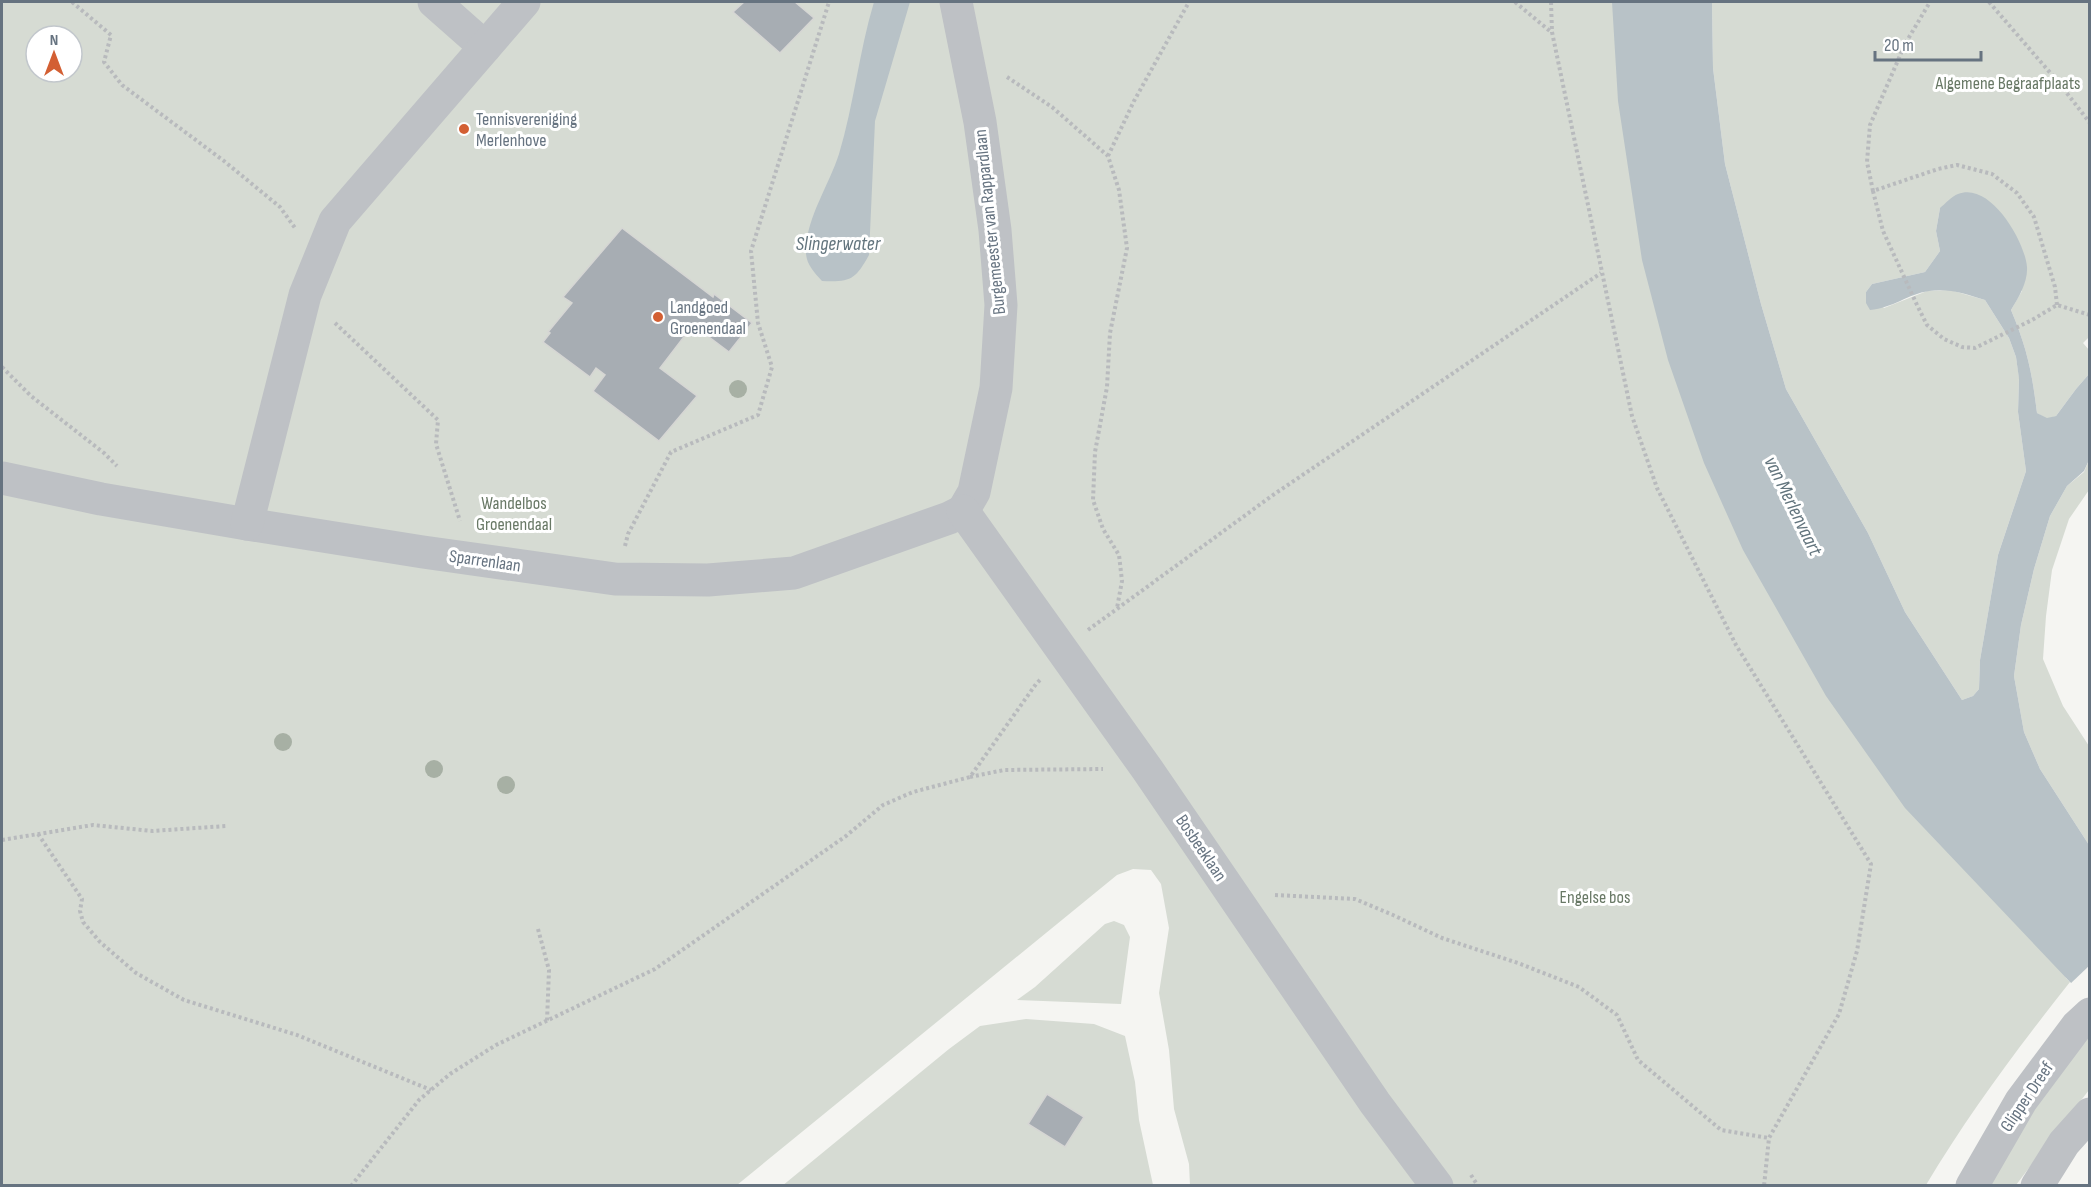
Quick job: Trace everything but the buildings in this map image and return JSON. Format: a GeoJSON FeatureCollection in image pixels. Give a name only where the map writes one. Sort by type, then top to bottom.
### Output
{"type":"FeatureCollection","features":[{"type":"Feature","properties":{"kind":"street"},"geometry":{"type":"LineString","coordinates":[[434,2],[485,47]]}},
{"type":"Feature","properties":{"kind":"street"},"geometry":{"type":"LineString","coordinates":[[247,524],[305,296],[335,221],[524,2]]}},
{"type":"Feature","properties":{"kind":"street","name":"Burgemeester van Rappardlaan"},"geometry":{"type":"LineString","coordinates":[[956,2],[980,122],[1001,306],[996,388],[974,492],[963,511]]}},
{"type":"Feature","properties":{"kind":"street","name":"Sparrenlaan"},"geometry":{"type":"LineString","coordinates":[[2,478],[101,499],[247,524],[615,579],[708,580],[794,573],[963,511]]}},
{"type":"Feature","properties":{"kind":"street","name":"Bosbeeklaan"},"geometry":{"type":"LineString","coordinates":[[963,511],[1147,769],[1375,1102],[1437,1185]]}},
{"type":"Feature","properties":{"kind":"street","name":"Glipper Dreef"},"geometry":{"type":"LineString","coordinates":[[1972,1185],[2021,1101],[2083,1020]]}},
{"type":"Feature","properties":{"kind":"street"},"geometry":{"type":"LineString","coordinates":[[2037,1185],[2064,1143],[2090,1114]]}},
{"type":"Feature","properties":{"kind":"path"},"geometry":{"type":"LineString","coordinates":[[615,579],[628,534],[671,452],[758,415],[772,367],[758,322],[751,251],[829,2]]}},
{"type":"Feature","properties":{"kind":"path"},"geometry":{"type":"LineString","coordinates":[[1108,156],[1134,101],[1189,2]]}},
{"type":"Feature","properties":{"kind":"path"},"geometry":{"type":"LineString","coordinates":[[1515,2],[1552,32]]}},
{"type":"Feature","properties":{"kind":"path"},"geometry":{"type":"LineString","coordinates":[[1551,2],[1552,32],[1632,416],[1657,488],[1736,645],[1871,864],[1857,951],[1839,1014],[1769,1138],[1764,1185]]}},
{"type":"Feature","properties":{"kind":"path"},"geometry":{"type":"LineString","coordinates":[[1930,2],[1905,44],[1870,125],[1867,162],[1883,231],[1927,326],[1944,339],[1962,347],[1975,348],[2057,306],[2090,315]]}},
{"type":"Feature","properties":{"kind":"path"},"geometry":{"type":"LineString","coordinates":[[1989,2],[2059,83],[2090,123]]}},
{"type":"Feature","properties":{"kind":"path"},"geometry":{"type":"LineString","coordinates":[[1004,75],[1052,107],[1108,156],[1119,189],[1126,248],[1110,333],[1107,387],[1095,452],[1093,500],[1103,529],[1119,555],[1122,581],[1117,608]]}},
{"type":"Feature","properties":{"kind":"path"},"geometry":{"type":"LineString","coordinates":[[1873,191],[1957,165],[1992,174],[2017,193],[2034,217],[2055,287],[2057,306]]}},
{"type":"Feature","properties":{"kind":"path"},"geometry":{"type":"LineString","coordinates":[[2,367],[31,396],[104,453],[118,468]]}},
{"type":"Feature","properties":{"kind":"path"},"geometry":{"type":"LineString","coordinates":[[2,840],[93,825],[152,831],[226,826]]}},
{"type":"Feature","properties":{"kind":"path"},"geometry":{"type":"LineString","coordinates":[[38,834],[82,899],[80,911],[83,922],[100,942],[136,973],[184,999],[297,1035],[431,1090]]}},
{"type":"Feature","properties":{"kind":"path"},"geometry":{"type":"LineString","coordinates":[[1271,895],[1355,899],[1442,938],[1518,963],[1579,987],[1617,1015],[1638,1060],[1721,1130],[1769,1138]]}},
{"type":"Feature","properties":{"kind":"path"},"geometry":{"type":"LineString","coordinates":[[351,1185],[419,1100],[450,1074],[496,1045],[547,1021],[549,970],[538,929]]}},
{"type":"Feature","properties":{"kind":"green space","name":"Wandelbos Groenendaal"},"geometry":{"type":"Polygon","coordinates":[[[2,2],[1643,2],[1645,124],[2066,978],[2070,982],[1994,1082],[1926,1185],[1190,1185],[1189,1164],[1174,1109],[1169,1050],[1159,993],[1169,928],[1161,884],[1151,870],[1133,869],[1117,875],[737,1185],[2,1186],[2,2]]]}},
{"type":"Feature","properties":{"kind":"green space","name":"Algemene Begraafplaats"},"geometry":{"type":"Polygon","coordinates":[[[1712,2],[2089,2],[2090,336],[2083,343],[2089,350],[2089,374],[2056,416],[2047,419],[2037,413],[2028,360],[2011,310],[2022,291],[1940,208],[1936,231],[1940,251],[1925,272],[1872,284],[1866,292],[1884,308],[1927,291],[1950,290],[1985,300],[2009,338],[2016,357],[2019,378],[2018,412],[2026,471],[1998,555],[1980,660],[1979,689],[1973,696],[1962,700],[1905,612],[1868,533],[1786,389],[1761,304],[1725,164],[1713,68],[1712,2]]]}},
{"type":"Feature","properties":{"kind":"green space"},"geometry":{"type":"Polygon","coordinates":[[[2089,460],[2089,490],[2069,519],[2052,570],[2043,659],[2063,706],[2089,746],[2089,845],[2040,769],[2024,732],[2014,676],[2021,625],[2034,569],[2050,516],[2067,486],[2084,472],[2089,460]]]}},
{"type":"Feature","properties":{"kind":"green space"},"geometry":{"type":"Polygon","coordinates":[[[1114,921],[1124,925],[1130,937],[1121,1004],[1017,1000],[1035,987],[1105,924],[1114,921]]]}},
{"type":"Feature","properties":{"kind":"green space"},"geometry":{"type":"Polygon","coordinates":[[[1026,1019],[1094,1024],[1125,1036],[1153,1185],[782,1186],[980,1026],[1026,1019]]]}},
{"type":"Feature","properties":{"kind":"green space"},"geometry":{"type":"Polygon","coordinates":[[[2089,1035],[2089,1090],[2016,1185],[1986,1186],[2036,1102],[2089,1035]]]}},
{"type":"Feature","properties":{"kind":"water","name":"Slingerwater"},"geometry":{"type":"Polygon","coordinates":[[[874,2],[910,2],[875,121],[869,255],[860,270],[851,278],[840,281],[822,281],[808,263],[807,237],[814,213],[839,154],[874,2]]]}},
{"type":"Feature","properties":{"kind":"water","name":"van Merlenvaart"},"geometry":{"type":"Polygon","coordinates":[[[1612,2],[1712,2],[1713,68],[1725,164],[1761,304],[1786,389],[1868,533],[1905,612],[1962,700],[1973,696],[1979,689],[1980,660],[1998,555],[2026,471],[2018,412],[2019,379],[2016,357],[2009,338],[1985,300],[1957,292],[1936,290],[1870,310],[1866,303],[1866,292],[1872,284],[1925,272],[1940,251],[1936,231],[1940,208],[1958,194],[1970,192],[1982,196],[2004,216],[2013,229],[2025,256],[2026,278],[2011,310],[2028,360],[2037,413],[2047,418],[2056,416],[2089,374],[2089,460],[2084,471],[2067,486],[2050,516],[2034,569],[2021,625],[2014,676],[2024,732],[2040,769],[2089,845],[2089,997],[2070,982],[1905,808],[1826,696],[1743,550],[1704,463],[1668,360],[1642,260],[1618,101],[1612,2]]]}},
{"type":"Feature","properties":{"kind":"pier"},"geometry":{"type":"Polygon","coordinates":[[[2090,965],[2089,1000],[2069,985],[2090,965]]]}},
{"type":"Feature","properties":{"kind":"place","name":"Tennisvereniging Merlenhove"},"geometry":{"type":"Point","coordinates":[464,129]}},
{"type":"Feature","properties":{"kind":"place","name":"Landgoed Groenendaal"},"geometry":{"type":"Point","coordinates":[658,317]}},
{"type":"Feature","properties":{"kind":"park label","name":"Engelse bos"},"geometry":{"type":"Point","coordinates":[1595,897]}}]}
